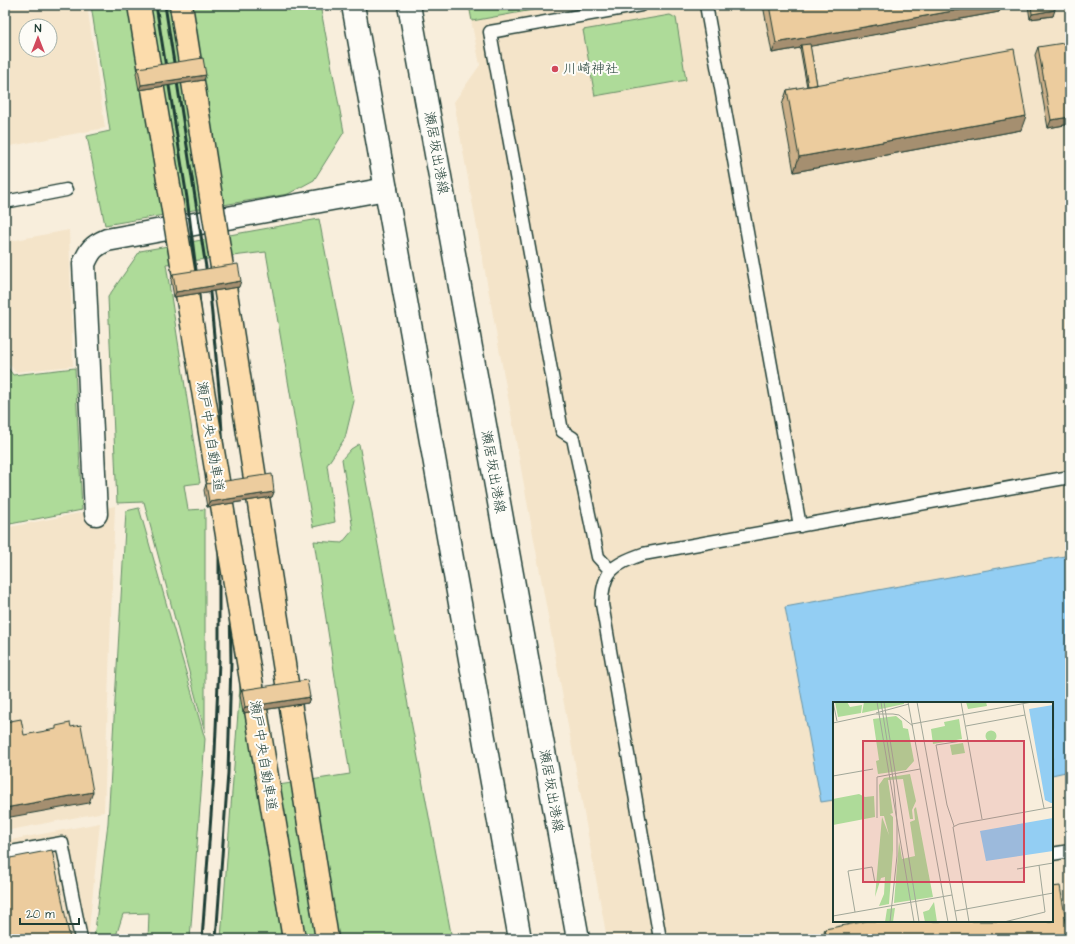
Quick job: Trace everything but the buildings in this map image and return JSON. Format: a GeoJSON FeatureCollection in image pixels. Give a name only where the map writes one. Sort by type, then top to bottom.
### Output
{"type":"FeatureCollection","features":[{"type":"Feature","properties":{"kind":"highway","name":"瀬戸中央自動車道"},"geometry":{"type":"LineString","coordinates":[[139,5],[294,939]]}},
{"type":"Feature","properties":{"kind":"highway"},"geometry":{"type":"LineString","coordinates":[[181,5],[327,939]]}},
{"type":"Feature","properties":{"kind":"main road"},"geometry":{"type":"LineString","coordinates":[[353,5],[520,939]]}},
{"type":"Feature","properties":{"kind":"main road","name":"瀬居坂出港線"},"geometry":{"type":"LineString","coordinates":[[409,5],[578,939]]}},
{"type":"Feature","properties":{"kind":"main road"},"geometry":{"type":"LineString","coordinates":[[96,514],[84,264],[88,253],[94,246],[107,240],[386,189]]}},
{"type":"Feature","properties":{"kind":"lane"},"geometry":{"type":"LineString","coordinates":[[611,571],[598,557],[573,438],[562,431],[490,32],[641,5]]}},
{"type":"Feature","properties":{"kind":"lane"},"geometry":{"type":"LineString","coordinates":[[706,5],[800,526]]}},
{"type":"Feature","properties":{"kind":"lane"},"geometry":{"type":"LineString","coordinates":[[5,202],[66,190]]}},
{"type":"Feature","properties":{"kind":"lane"},"geometry":{"type":"LineString","coordinates":[[660,939],[602,604],[603,585],[611,571],[629,559],[642,554],[1070,477]]}},
{"type":"Feature","properties":{"kind":"lane"},"geometry":{"type":"LineString","coordinates":[[5,853],[62,843],[81,939]]}},
{"type":"Feature","properties":{"kind":"lane"},"geometry":{"type":"LineString","coordinates":[[1053,854],[1070,851]]}},
{"type":"Feature","properties":{"kind":"shaded area"},"geometry":{"type":"Polygon","coordinates":[[[5,5],[87,5],[105,128],[5,147],[5,5]]]}},
{"type":"Feature","properties":{"kind":"shaded area"},"geometry":{"type":"Polygon","coordinates":[[[468,5],[1070,5],[1070,939],[607,939],[454,102],[480,65],[468,5]]]}},
{"type":"Feature","properties":{"kind":"shaded area"},"geometry":{"type":"Polygon","coordinates":[[[69,230],[73,366],[15,372],[5,357],[5,242],[69,230]]]}},
{"type":"Feature","properties":{"kind":"shaded area"},"geometry":{"type":"Polygon","coordinates":[[[115,506],[104,812],[5,831],[5,528],[115,506]]]}},
{"type":"Feature","properties":{"kind":"shaded area"},"geometry":{"type":"Polygon","coordinates":[[[100,823],[88,939],[5,939],[5,841],[100,823]]]}},
{"type":"Feature","properties":{"kind":"green space"},"geometry":{"type":"Polygon","coordinates":[[[91,5],[320,5],[344,132],[314,180],[288,194],[105,225],[87,136],[110,131],[91,5]]]}},
{"type":"Feature","properties":{"kind":"green space"},"geometry":{"type":"Polygon","coordinates":[[[469,5],[560,5],[472,21],[469,5]]]}},
{"type":"Feature","properties":{"kind":"green space"},"geometry":{"type":"Polygon","coordinates":[[[670,15],[676,18],[686,80],[595,96],[583,30],[670,15]]]}},
{"type":"Feature","properties":{"kind":"green space"},"geometry":{"type":"Polygon","coordinates":[[[319,219],[354,401],[345,438],[327,465],[335,522],[313,527],[266,252],[166,264],[200,483],[184,485],[188,510],[205,509],[205,732],[144,502],[117,503],[108,297],[140,251],[319,219]]]}},
{"type":"Feature","properties":{"kind":"green space"},"geometry":{"type":"Polygon","coordinates":[[[5,364],[13,375],[75,368],[82,510],[5,525],[5,364]]]}},
{"type":"Feature","properties":{"kind":"green space"},"geometry":{"type":"Polygon","coordinates":[[[359,444],[452,939],[221,939],[241,673],[259,788],[350,774],[314,541],[342,543],[353,530],[342,459],[351,449],[359,444]]]}},
{"type":"Feature","properties":{"kind":"green space"},"geometry":{"type":"Polygon","coordinates":[[[139,508],[205,739],[190,939],[148,939],[149,913],[123,914],[115,939],[94,939],[108,823],[126,511],[139,508]]]}},
{"type":"Feature","properties":{"kind":"water"},"geometry":{"type":"Polygon","coordinates":[[[1070,555],[1070,771],[1053,775],[1053,702],[833,702],[833,800],[821,802],[785,607],[1070,555]]]}},
{"type":"Feature","properties":{"kind":"railway"},"geometry":{"type":"LineString","coordinates":[[156,5],[187,198],[199,294],[219,550],[219,661],[214,774],[202,939]]}},
{"type":"Feature","properties":{"kind":"railway"},"geometry":{"type":"LineString","coordinates":[[165,5],[210,293],[220,400],[229,547],[231,662],[228,773],[216,939]]}},
{"type":"Feature","properties":{"kind":"place","name":"川崎神社"},"geometry":{"type":"Point","coordinates":[555,69]}}]}
